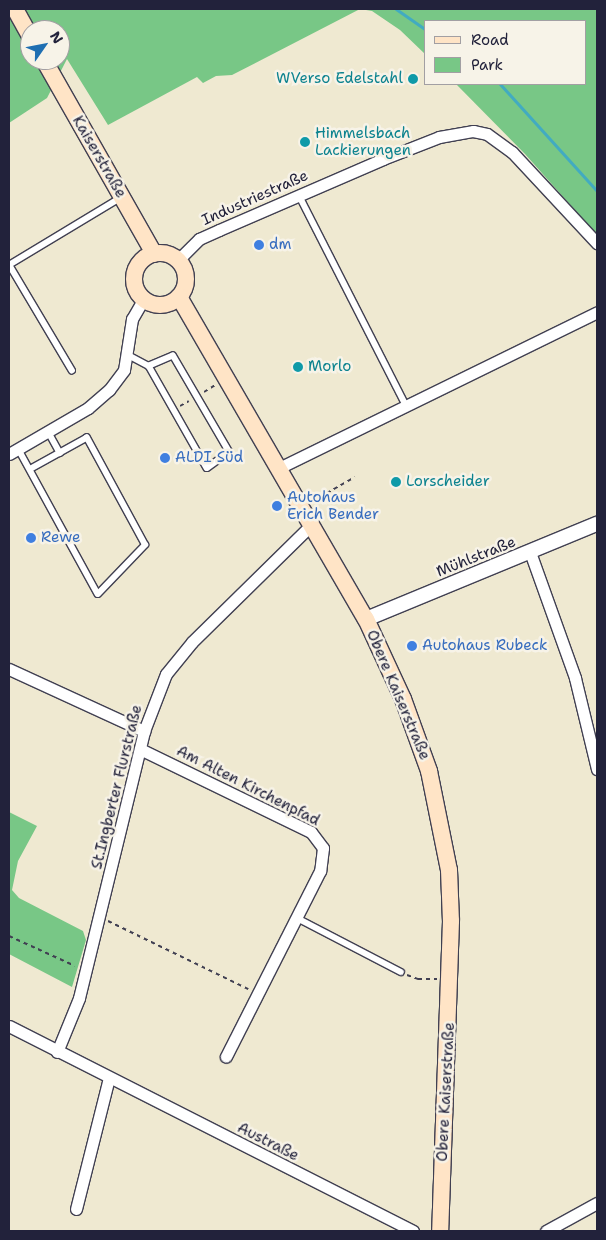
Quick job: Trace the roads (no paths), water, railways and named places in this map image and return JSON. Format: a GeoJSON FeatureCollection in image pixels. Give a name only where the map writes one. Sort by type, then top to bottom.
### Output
{"type":"FeatureCollection","features":[{"type":"Feature","properties":{"kind":"main road"},"geometry":{"type":"LineString","coordinates":[[14,9],[21,20]]}},
{"type":"Feature","properties":{"kind":"main road","name":"Kaiserstraße"},"geometry":{"type":"LineString","coordinates":[[50,70],[154,254]]}},
{"type":"Feature","properties":{"kind":"main road"},"geometry":{"type":"LineString","coordinates":[[154,254],[169,255],[178,260],[186,277],[178,297],[165,305],[143,300],[134,286],[134,278],[140,262],[154,254]]}},
{"type":"Feature","properties":{"kind":"main road","name":"Obere Kaiserstraße"},"geometry":{"type":"LineString","coordinates":[[178,297],[366,619],[403,699],[429,771],[440,813],[449,870],[451,978],[440,1231]]}},
{"type":"Feature","properties":{"kind":"street","name":"Industriestraße"},"geometry":{"type":"LineString","coordinates":[[178,260],[199,239],[299,195],[439,137],[473,131],[487,134],[512,152],[597,243]]}},
{"type":"Feature","properties":{"kind":"street"},"geometry":{"type":"LineString","coordinates":[[14,451],[99,400],[118,380],[128,355],[132,319],[143,300]]}},
{"type":"Feature","properties":{"kind":"street"},"geometry":{"type":"LineString","coordinates":[[279,468],[407,407],[597,312]]}},
{"type":"Feature","properties":{"kind":"street","name":"St.Ingberter Flurstraße"},"geometry":{"type":"LineString","coordinates":[[57,1052],[72,1019],[86,971],[144,731],[159,689],[177,659],[312,524]]}},
{"type":"Feature","properties":{"kind":"street","name":"Mühlstraße"},"geometry":{"type":"LineString","coordinates":[[366,619],[597,524]]}},
{"type":"Feature","properties":{"kind":"street"},"geometry":{"type":"LineString","coordinates":[[530,552],[575,678],[597,769]]}},
{"type":"Feature","properties":{"kind":"street"},"geometry":{"type":"LineString","coordinates":[[9,669],[144,731]]}},
{"type":"Feature","properties":{"kind":"street","name":"Am Alten Kirchenpfad"},"geometry":{"type":"LineString","coordinates":[[140,749],[311,832],[323,848],[322,865],[226,1056]]}},
{"type":"Feature","properties":{"kind":"street","name":"Austraße"},"geometry":{"type":"LineString","coordinates":[[9,1026],[413,1231]]}},
{"type":"Feature","properties":{"kind":"street"},"geometry":{"type":"LineString","coordinates":[[76,1209],[109,1078]]}},
{"type":"Feature","properties":{"kind":"street"},"geometry":{"type":"LineString","coordinates":[[546,1231],[597,1203]]}},
{"type":"Feature","properties":{"kind":"lane"},"geometry":{"type":"LineString","coordinates":[[299,195],[407,407]]}},
{"type":"Feature","properties":{"kind":"lane"},"geometry":{"type":"LineString","coordinates":[[72,371],[9,265],[122,197]]}},
{"type":"Feature","properties":{"kind":"lane"},"geometry":{"type":"LineString","coordinates":[[128,355],[149,366],[207,468],[229,452],[173,356],[149,366]]}},
{"type":"Feature","properties":{"kind":"lane"},"geometry":{"type":"LineString","coordinates":[[48,431],[60,453]]}},
{"type":"Feature","properties":{"kind":"lane"},"geometry":{"type":"LineString","coordinates":[[14,451],[30,470],[98,594],[145,545],[88,438],[30,470]]}},
{"type":"Feature","properties":{"kind":"lane"},"geometry":{"type":"LineString","coordinates":[[297,918],[400,972]]}},
{"type":"Feature","properties":{"kind":"waterway"},"geometry":{"type":"LineString","coordinates":[[396,9],[424,28]]}},
{"type":"Feature","properties":{"kind":"waterway"},"geometry":{"type":"LineString","coordinates":[[501,85],[597,191]]}},
{"type":"Feature","properties":{"kind":"place","name":"WVerso Edelstahl"},"geometry":{"type":"Point","coordinates":[413,79]}},
{"type":"Feature","properties":{"kind":"place","name":"Himmelsbach Lackierungen"},"geometry":{"type":"Point","coordinates":[305,142]}},
{"type":"Feature","properties":{"kind":"place","name":"dm"},"geometry":{"type":"Point","coordinates":[259,245]}},
{"type":"Feature","properties":{"kind":"place","name":"Morlo"},"geometry":{"type":"Point","coordinates":[298,367]}},
{"type":"Feature","properties":{"kind":"place","name":"ALDI Süd"},"geometry":{"type":"Point","coordinates":[165,458]}},
{"type":"Feature","properties":{"kind":"place","name":"Lorscheider"},"geometry":{"type":"Point","coordinates":[396,482]}},
{"type":"Feature","properties":{"kind":"place","name":"Autohaus Erich Bender"},"geometry":{"type":"Point","coordinates":[277,506]}},
{"type":"Feature","properties":{"kind":"place","name":"Rewe"},"geometry":{"type":"Point","coordinates":[31,538]}},
{"type":"Feature","properties":{"kind":"place","name":"Autohaus Rubeck"},"geometry":{"type":"Point","coordinates":[412,646]}}]}
